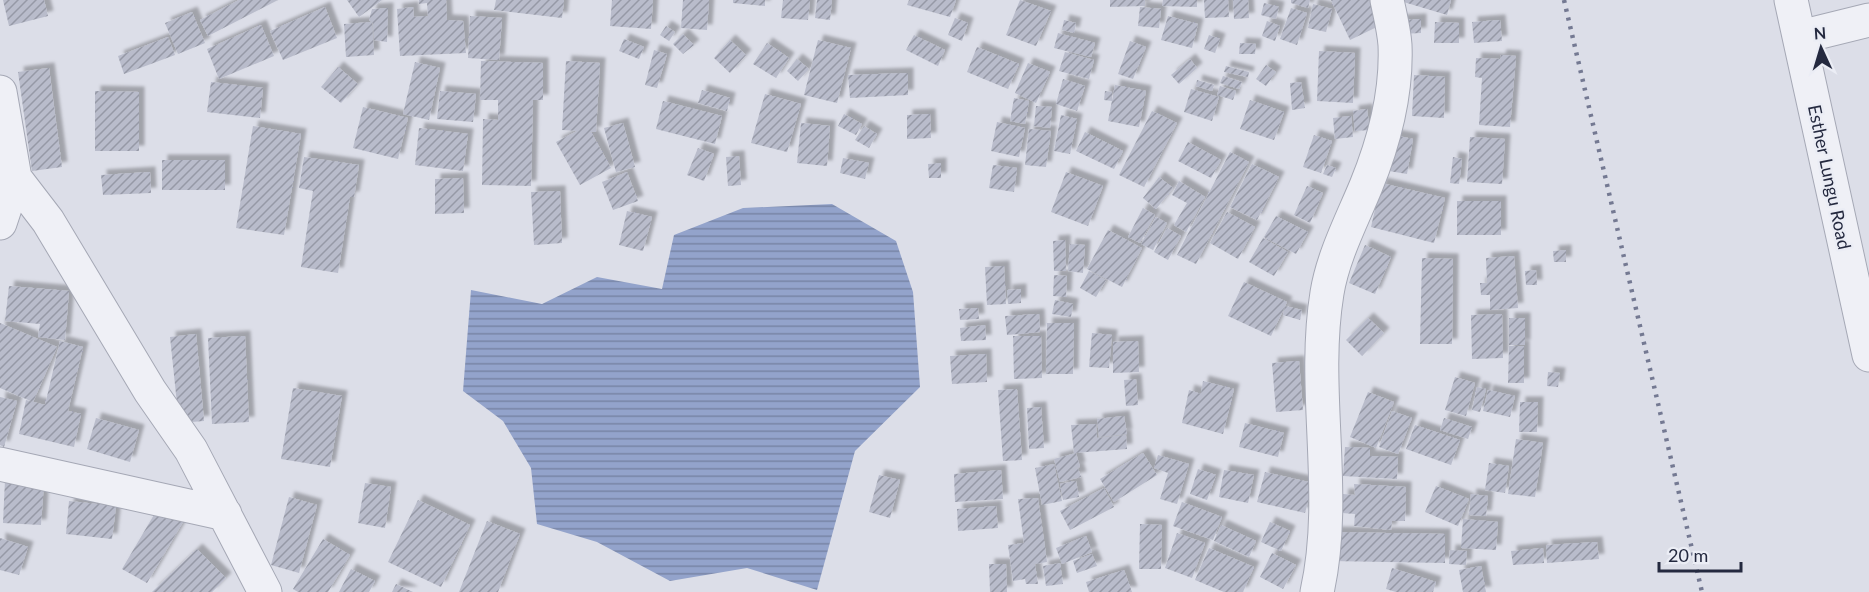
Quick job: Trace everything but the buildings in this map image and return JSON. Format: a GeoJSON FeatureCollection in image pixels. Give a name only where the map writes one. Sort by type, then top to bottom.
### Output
{"type":"FeatureCollection","features":[{"type":"Feature","properties":{"kind":"street"},"geometry":{"type":"LineString","coordinates":[[1317,592],[1325,534],[1323,368],[1327,292],[1343,242],[1367,182],[1393,99],[1395,44],[1387,0]]}},
{"type":"Feature","properties":{"kind":"street","name":"Esther Lungu Road"},"geometry":{"type":"LineString","coordinates":[[1791,0],[1869,355]]}},
{"type":"Feature","properties":{"kind":"street"},"geometry":{"type":"LineString","coordinates":[[1800,37],[1869,20]]}},
{"type":"Feature","properties":{"kind":"street"},"geometry":{"type":"LineString","coordinates":[[0,92],[15,178],[48,221],[150,391],[191,450],[265,592]]}},
{"type":"Feature","properties":{"kind":"street"},"geometry":{"type":"LineString","coordinates":[[0,224],[15,178]]}},
{"type":"Feature","properties":{"kind":"street"},"geometry":{"type":"LineString","coordinates":[[0,464],[225,514]]}},
{"type":"Feature","properties":{"kind":"water"},"geometry":{"type":"Polygon","coordinates":[[[832,204],[896,241],[913,292],[920,387],[855,451],[817,590],[747,568],[670,581],[597,542],[537,524],[531,468],[503,421],[463,391],[471,290],[542,304],[597,277],[662,289],[674,235],[743,208],[832,204]]]}},
{"type":"Feature","properties":{"kind":"railway"},"geometry":{"type":"LineString","coordinates":[[1564,0],[1702,592]]}}]}
